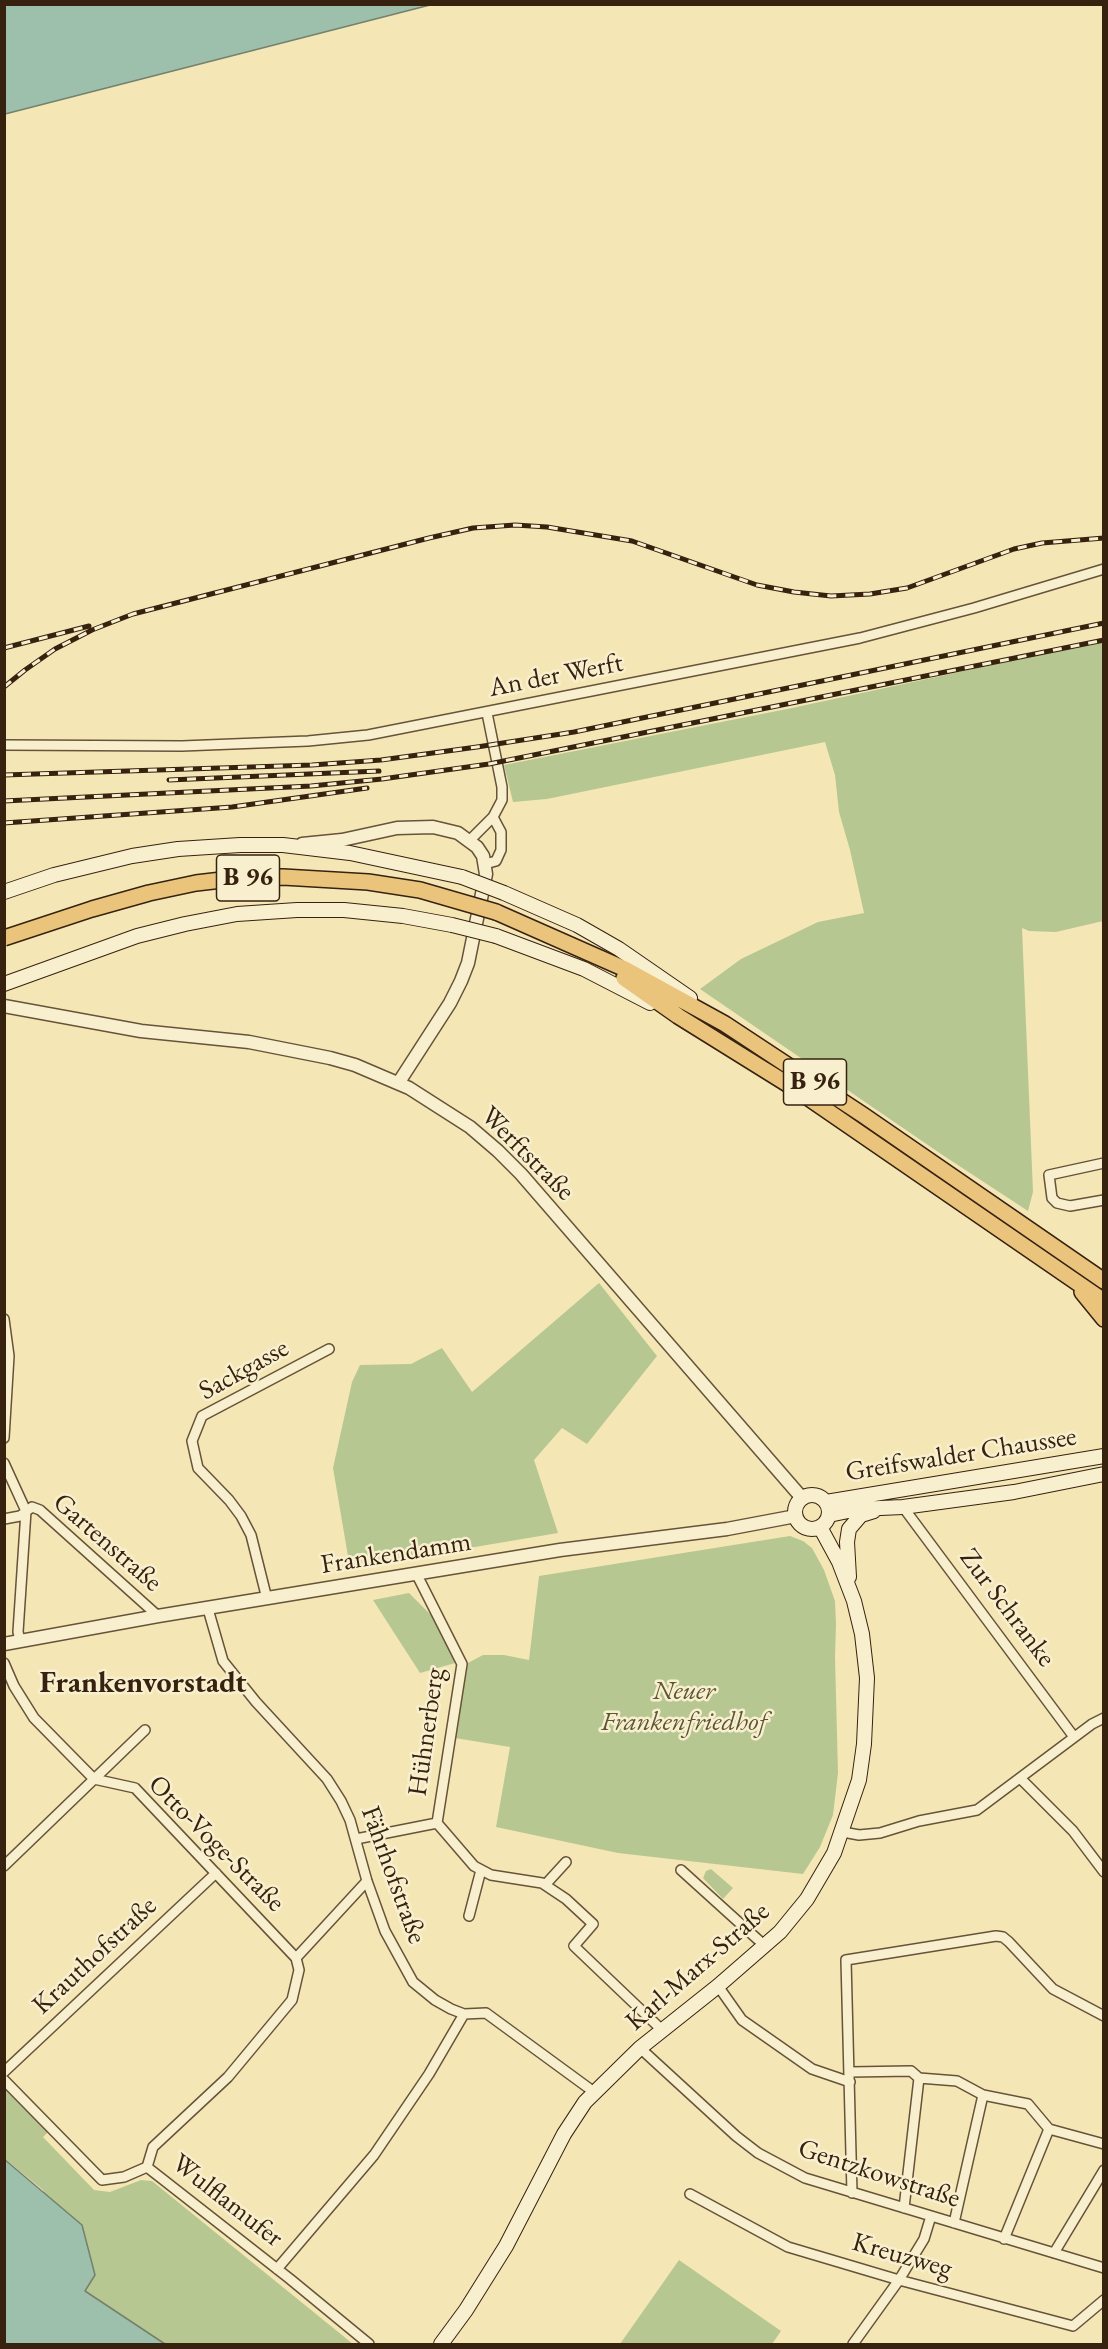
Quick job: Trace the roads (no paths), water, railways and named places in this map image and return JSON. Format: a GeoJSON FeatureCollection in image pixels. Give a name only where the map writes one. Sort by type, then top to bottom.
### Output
{"type":"FeatureCollection","features":[{"type":"Feature","properties":{"kind":"highway","name":"B 96"},"geometry":{"type":"LineString","coordinates":[[4,938],[149,893],[196,883],[239,879],[302,878],[368,882],[420,890],[496,912],[625,969],[725,1024],[1100,1277]]}},
{"type":"Feature","properties":{"kind":"highway","name":"B 96"},"geometry":{"type":"LineString","coordinates":[[568,943],[615,972],[678,1016],[797,1090],[1104,1301]]}},
{"type":"Feature","properties":{"kind":"highway"},"geometry":{"type":"LineString","coordinates":[[1069,1275],[1104,1319]]}},
{"type":"Feature","properties":{"kind":"main road"},"geometry":{"type":"LineString","coordinates":[[4,892],[54,875],[132,856],[204,847],[283,845],[350,853],[462,877],[577,925],[619,949],[725,1024]]}},
{"type":"Feature","properties":{"kind":"main road"},"geometry":{"type":"LineString","coordinates":[[4,984],[137,936],[185,924],[237,914],[344,910],[403,916],[496,936],[584,969],[678,1016]]}},
{"type":"Feature","properties":{"kind":"main road","name":"Greifswalder Chaussee"},"geometry":{"type":"LineString","coordinates":[[827,1509],[1104,1456]]}},
{"type":"Feature","properties":{"kind":"main road","name":"Greifswalder Chaussee"},"geometry":{"type":"LineString","coordinates":[[827,1509],[876,1510],[903,1507],[1014,1492],[1104,1474]]}},
{"type":"Feature","properties":{"kind":"main road"},"geometry":{"type":"LineString","coordinates":[[815,1496],[827,1509],[820,1527],[805,1527],[796,1516],[796,1506],[802,1498],[815,1496]]}},
{"type":"Feature","properties":{"kind":"main road","name":"Karl-Marx-Straße"},"geometry":{"type":"LineString","coordinates":[[849,1585],[847,1542],[849,1529],[861,1515],[876,1510]]}},
{"type":"Feature","properties":{"kind":"main road","name":"Karl-Marx-Straße"},"geometry":{"type":"LineString","coordinates":[[441,2344],[495,2264],[571,2121],[594,2092],[639,2048],[765,1946],[807,1899],[827,1868],[843,1832],[859,1780],[867,1711],[867,1678],[862,1634],[849,1585],[820,1527]]}},
{"type":"Feature","properties":{"kind":"street","name":"An der Werft"},"geometry":{"type":"LineString","coordinates":[[4,745],[182,746],[308,741],[369,735],[860,638],[974,608],[1104,569]]}},
{"type":"Feature","properties":{"kind":"street"},"geometry":{"type":"LineString","coordinates":[[469,841],[493,818],[501,804],[502,787],[487,713]]}},
{"type":"Feature","properties":{"kind":"street"},"geometry":{"type":"LineString","coordinates":[[485,864],[496,861],[501,850],[501,832],[493,818]]}},
{"type":"Feature","properties":{"kind":"street"},"geometry":{"type":"LineString","coordinates":[[283,845],[342,840],[415,826],[446,829],[469,841],[483,856],[486,874],[468,963],[450,1003],[399,1082]]}},
{"type":"Feature","properties":{"kind":"street","name":"Werftstraße"},"geometry":{"type":"LineString","coordinates":[[4,1006],[141,1031],[249,1042],[330,1058],[399,1082],[470,1127],[513,1166],[802,1498]]}},
{"type":"Feature","properties":{"kind":"street"},"geometry":{"type":"LineString","coordinates":[[1104,1162],[1048,1175],[1052,1198],[1058,1203],[1070,1206],[1104,1200]]}},
{"type":"Feature","properties":{"kind":"street"},"geometry":{"type":"LineString","coordinates":[[4,1318],[9,1356],[4,1438]]}},
{"type":"Feature","properties":{"kind":"street","name":"Sackgasse"},"geometry":{"type":"LineString","coordinates":[[267,1599],[251,1535],[242,1516],[198,1468],[192,1440],[202,1416],[329,1350]]}},
{"type":"Feature","properties":{"kind":"street"},"geometry":{"type":"LineString","coordinates":[[4,1463],[26,1511],[18,1632],[20,1640]]}},
{"type":"Feature","properties":{"kind":"street","name":"Gartenstraße"},"geometry":{"type":"LineString","coordinates":[[26,1511],[32,1507],[51,1519],[158,1616]]}},
{"type":"Feature","properties":{"kind":"street","name":"Zur Schranke"},"geometry":{"type":"LineString","coordinates":[[903,1507],[1074,1737]]}},
{"type":"Feature","properties":{"kind":"street"},"geometry":{"type":"LineString","coordinates":[[4,1519],[20,1516],[26,1511]]}},
{"type":"Feature","properties":{"kind":"street","name":"Frankendamm"},"geometry":{"type":"LineString","coordinates":[[4,1644],[158,1616],[560,1550],[741,1527],[796,1516]]}},
{"type":"Feature","properties":{"kind":"street","name":"Hühnerberg"},"geometry":{"type":"LineString","coordinates":[[356,1839],[437,1822],[462,1664],[417,1575]]}},
{"type":"Feature","properties":{"kind":"street","name":"Fährhofstraße"},"geometry":{"type":"LineString","coordinates":[[208,1609],[223,1661],[256,1702],[327,1779],[341,1801],[356,1839],[367,1881],[385,1931],[413,1982],[435,2000],[464,2014],[486,2013],[594,2092]]}},
{"type":"Feature","properties":{"kind":"street"},"geometry":{"type":"LineString","coordinates":[[4,1663],[14,1686],[34,1718],[94,1779]]}},
{"type":"Feature","properties":{"kind":"street"},"geometry":{"type":"LineString","coordinates":[[843,1832],[859,1835],[880,1833],[919,1821],[976,1810],[1074,1737],[1104,1718]]}},
{"type":"Feature","properties":{"kind":"street"},"geometry":{"type":"LineString","coordinates":[[4,1866],[145,1730]]}},
{"type":"Feature","properties":{"kind":"street"},"geometry":{"type":"LineString","coordinates":[[1020,1778],[1073,1831],[1104,1872]]}},
{"type":"Feature","properties":{"kind":"street","name":"Otto-Voge-Straße"},"geometry":{"type":"LineString","coordinates":[[94,1779],[135,1788],[296,1958]]}},
{"type":"Feature","properties":{"kind":"street"},"geometry":{"type":"LineString","coordinates":[[437,1822],[474,1866],[491,1875],[545,1885],[566,1899],[593,1924],[574,1946],[662,2030]]}},
{"type":"Feature","properties":{"kind":"street"},"geometry":{"type":"LineString","coordinates":[[545,1885],[566,1862]]}},
{"type":"Feature","properties":{"kind":"street"},"geometry":{"type":"LineString","coordinates":[[469,1916],[481,1870]]}},
{"type":"Feature","properties":{"kind":"street"},"geometry":{"type":"LineString","coordinates":[[681,1870],[765,1946]]}},
{"type":"Feature","properties":{"kind":"street","name":"Krauthofstraße"},"geometry":{"type":"LineString","coordinates":[[4,2072],[216,1873]]}},
{"type":"Feature","properties":{"kind":"street"},"geometry":{"type":"LineString","coordinates":[[147,2167],[153,2147],[228,2077],[292,2000],[299,1970],[296,1958],[367,1881]]}},
{"type":"Feature","properties":{"kind":"street"},"geometry":{"type":"LineString","coordinates":[[852,2193],[846,1959],[996,1936],[1003,1937],[1053,1989],[1104,2016]]}},
{"type":"Feature","properties":{"kind":"street"},"geometry":{"type":"LineString","coordinates":[[718,1986],[742,2020],[812,2069],[850,2077],[911,2071],[919,2078],[957,2081],[983,2095],[1028,2104],[1049,2128],[1104,2144]]}},
{"type":"Feature","properties":{"kind":"street"},"geometry":{"type":"LineString","coordinates":[[277,2269],[374,2156],[429,2074],[464,2014]]}},
{"type":"Feature","properties":{"kind":"street","name":"Gentzkowstraße"},"geometry":{"type":"LineString","coordinates":[[639,2048],[736,2136],[758,2153],[805,2178],[1104,2268]]}},
{"type":"Feature","properties":{"kind":"street"},"geometry":{"type":"LineString","coordinates":[[904,2208],[919,2078]]}},
{"type":"Feature","properties":{"kind":"street","name":"Wulflamufer"},"geometry":{"type":"LineString","coordinates":[[4,2080],[102,2180],[124,2177],[147,2167],[369,2344]]}},
{"type":"Feature","properties":{"kind":"street"},"geometry":{"type":"LineString","coordinates":[[954,2223],[983,2095]]}},
{"type":"Feature","properties":{"kind":"street"},"geometry":{"type":"LineString","coordinates":[[1004,2238],[1049,2128]]}},
{"type":"Feature","properties":{"kind":"street"},"geometry":{"type":"LineString","coordinates":[[1054,2253],[1104,2170]]}},
{"type":"Feature","properties":{"kind":"street","name":"Kreuzweg"},"geometry":{"type":"LineString","coordinates":[[690,2194],[788,2247],[899,2280],[1073,2326],[1104,2300]]}},
{"type":"Feature","properties":{"kind":"street"},"geometry":{"type":"LineString","coordinates":[[853,2344],[899,2280],[924,2239],[931,2216]]}},
{"type":"Feature","properties":{"kind":"railway"},"geometry":{"type":"LineString","coordinates":[[4,687],[55,649],[92,630],[133,614],[473,528],[515,525],[547,527],[632,541],[757,585],[831,596],[870,594],[907,588],[1014,549],[1042,543],[1104,538]]}},
{"type":"Feature","properties":{"kind":"railway"},"geometry":{"type":"LineString","coordinates":[[4,775],[312,765],[381,760],[477,747],[574,732],[1104,623]]}},
{"type":"Feature","properties":{"kind":"railway"},"geometry":{"type":"LineString","coordinates":[[4,648],[89,626]]}},
{"type":"Feature","properties":{"kind":"railway"},"geometry":{"type":"LineString","coordinates":[[4,801],[311,786],[489,764],[1104,640]]}},
{"type":"Feature","properties":{"kind":"railway"},"geometry":{"type":"LineString","coordinates":[[169,780],[379,771]]}},
{"type":"Feature","properties":{"kind":"railway"},"geometry":{"type":"LineString","coordinates":[[4,823],[232,807],[367,788]]}},
{"type":"Feature","properties":{"kind":"district","name":"Frankenvorstadt"},"geometry":{"type":"Point","coordinates":[143,1684]}},
{"type":"Feature","properties":{"kind":"park label","name":"Neuer Frankenfriedhof"},"geometry":{"type":"Point","coordinates":[684,1708]}}]}
